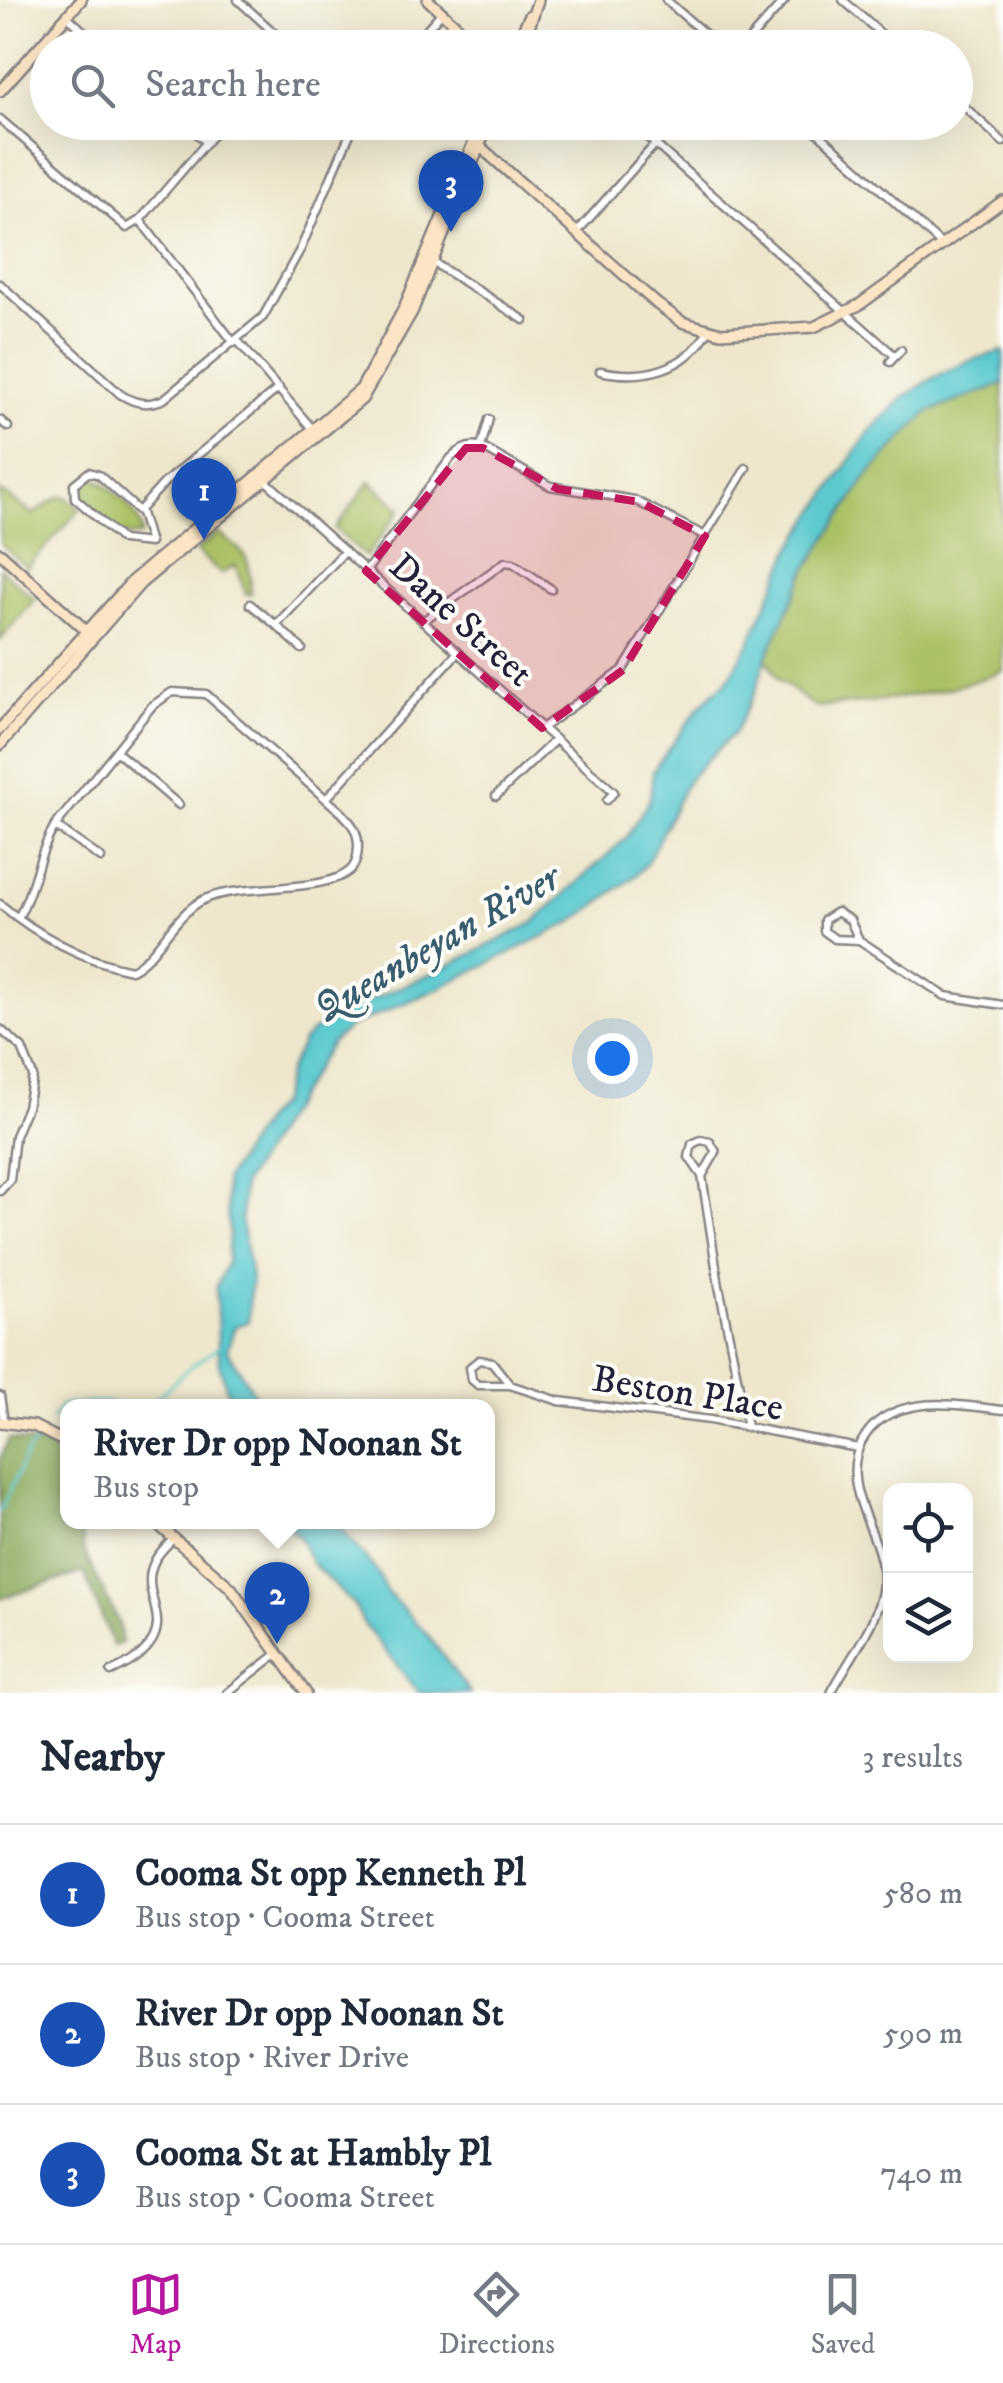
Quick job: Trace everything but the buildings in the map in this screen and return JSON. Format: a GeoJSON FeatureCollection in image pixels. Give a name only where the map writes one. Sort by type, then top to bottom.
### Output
{"type":"FeatureCollection","features":[{"type":"Feature","properties":{"kind":"main road"},"geometry":{"type":"LineString","coordinates":[[54,30],[81,0]]}},
{"type":"Feature","properties":{"kind":"main road"},"geometry":{"type":"LineString","coordinates":[[428,0],[462,30]]}},
{"type":"Feature","properties":{"kind":"main road"},"geometry":{"type":"LineString","coordinates":[[530,28],[537,4]]}},
{"type":"Feature","properties":{"kind":"main road"},"geometry":{"type":"LineString","coordinates":[[523,30],[537,4]]}},
{"type":"Feature","properties":{"kind":"main road"},"geometry":{"type":"LineString","coordinates":[[0,91],[30,57]]}},
{"type":"Feature","properties":{"kind":"main road"},"geometry":{"type":"LineString","coordinates":[[0,744],[130,583],[266,481],[316,434],[355,407],[369,390],[412,312],[478,140]]}},
{"type":"Feature","properties":{"kind":"main road"},"geometry":{"type":"LineString","coordinates":[[477,144],[669,314],[708,331],[734,334],[814,327],[846,313],[1003,201]]}},
{"type":"Feature","properties":{"kind":"main road"},"geometry":{"type":"LineString","coordinates":[[163,559],[226,500],[295,444],[316,434]]}},
{"type":"Feature","properties":{"kind":"main road"},"geometry":{"type":"LineString","coordinates":[[266,481],[295,444]]}},
{"type":"Feature","properties":{"kind":"main road"},"geometry":{"type":"LineString","coordinates":[[226,500],[254,481],[266,481]]}},
{"type":"Feature","properties":{"kind":"main road"},"geometry":{"type":"LineString","coordinates":[[0,553],[90,634]]}},
{"type":"Feature","properties":{"kind":"main road"},"geometry":{"type":"LineString","coordinates":[[0,729],[90,634]]}},
{"type":"Feature","properties":{"kind":"main road"},"geometry":{"type":"LineString","coordinates":[[2,1421],[34,1426],[60,1439]]}},
{"type":"Feature","properties":{"kind":"main road"},"geometry":{"type":"LineString","coordinates":[[163,1529],[231,1588],[306,1693]]}},
{"type":"Feature","properties":{"kind":"street"},"geometry":{"type":"LineString","coordinates":[[238,0],[270,30]]}},
{"type":"Feature","properties":{"kind":"street"},"geometry":{"type":"LineString","coordinates":[[666,0],[700,30]]}},
{"type":"Feature","properties":{"kind":"street"},"geometry":{"type":"LineString","coordinates":[[758,30],[786,0]]}},
{"type":"Feature","properties":{"kind":"street"},"geometry":{"type":"LineString","coordinates":[[843,0],[877,30]]}},
{"type":"Feature","properties":{"kind":"street"},"geometry":{"type":"LineString","coordinates":[[426,30],[442,12]]}},
{"type":"Feature","properties":{"kind":"street"},"geometry":{"type":"LineString","coordinates":[[67,16],[82,30]]}},
{"type":"Feature","properties":{"kind":"street"},"geometry":{"type":"LineString","coordinates":[[973,115],[1003,142]]}},
{"type":"Feature","properties":{"kind":"street"},"geometry":{"type":"LineString","coordinates":[[0,118],[118,224],[130,228],[206,142]]}},
{"type":"Feature","properties":{"kind":"street"},"geometry":{"type":"LineString","coordinates":[[0,284],[120,394],[138,403],[156,403],[236,342],[262,317],[302,248],[347,140]]}},
{"type":"Feature","properties":{"kind":"street"},"geometry":{"type":"LineString","coordinates":[[650,140],[895,356]]}},
{"type":"Feature","properties":{"kind":"street"},"geometry":{"type":"LineString","coordinates":[[577,232],[659,140]]}},
{"type":"Feature","properties":{"kind":"street"},"geometry":{"type":"LineString","coordinates":[[826,140],[942,245]]}},
{"type":"Feature","properties":{"kind":"street"},"geometry":{"type":"LineString","coordinates":[[140,220],[236,342],[316,434]]}},
{"type":"Feature","properties":{"kind":"street"},"geometry":{"type":"LineString","coordinates":[[429,261],[524,320]]}},
{"type":"Feature","properties":{"kind":"street"},"geometry":{"type":"LineString","coordinates":[[600,371],[639,376],[655,372],[693,353],[708,331]]}},
{"type":"Feature","properties":{"kind":"street"},"geometry":{"type":"LineString","coordinates":[[139,511],[165,482],[278,388]]}},
{"type":"Feature","properties":{"kind":"street"},"geometry":{"type":"LineString","coordinates":[[481,447],[489,419]]}},
{"type":"Feature","properties":{"kind":"street"},"geometry":{"type":"LineString","coordinates":[[0,420],[8,427]]}},
{"type":"Feature","properties":{"kind":"street"},"geometry":{"type":"LineString","coordinates":[[366,571],[456,454],[466,448],[481,447],[550,486],[634,500],[705,536]]}},
{"type":"Feature","properties":{"kind":"street"},"geometry":{"type":"LineString","coordinates":[[542,728],[623,670],[746,468]]}},
{"type":"Feature","properties":{"kind":"street"},"geometry":{"type":"LineString","coordinates":[[150,544],[116,536],[79,502],[72,489],[86,473],[96,473],[139,511],[150,544],[163,559]]}},
{"type":"Feature","properties":{"kind":"street","name":"Dane Street"},"geometry":{"type":"LineString","coordinates":[[266,481],[614,792],[607,800]]}},
{"type":"Feature","properties":{"kind":"street"},"geometry":{"type":"LineString","coordinates":[[276,626],[345,552]]}},
{"type":"Feature","properties":{"kind":"street"},"geometry":{"type":"LineString","coordinates":[[423,621],[505,562],[515,564],[551,589]]}},
{"type":"Feature","properties":{"kind":"street"},"geometry":{"type":"LineString","coordinates":[[250,604],[302,649]]}},
{"type":"Feature","properties":{"kind":"street"},"geometry":{"type":"LineString","coordinates":[[326,799],[458,652]]}},
{"type":"Feature","properties":{"kind":"street"},"geometry":{"type":"LineString","coordinates":[[0,904],[18,918],[43,935],[131,970],[148,957],[176,920],[204,900],[231,892],[340,877],[353,868],[358,835],[349,820],[206,694],[182,691],[163,696],[55,826],[43,848],[35,885],[18,918]]}},
{"type":"Feature","properties":{"kind":"street"},"geometry":{"type":"LineString","coordinates":[[496,796],[555,740]]}},
{"type":"Feature","properties":{"kind":"street"},"geometry":{"type":"LineString","coordinates":[[117,752],[179,805]]}},
{"type":"Feature","properties":{"kind":"street"},"geometry":{"type":"LineString","coordinates":[[55,826],[101,858]]}},
{"type":"Feature","properties":{"kind":"street"},"geometry":{"type":"LineString","coordinates":[[859,940],[844,915],[831,914],[824,920],[822,926],[828,936],[859,940],[946,996],[1003,1005]]}},
{"type":"Feature","properties":{"kind":"street"},"geometry":{"type":"LineString","coordinates":[[0,1029],[22,1048],[33,1076],[27,1107],[15,1136],[10,1180],[0,1191]]}},
{"type":"Feature","properties":{"kind":"street"},"geometry":{"type":"LineString","coordinates":[[702,1176],[716,1152],[710,1142],[701,1140],[692,1144],[688,1152],[702,1176],[718,1286],[747,1427]]}},
{"type":"Feature","properties":{"kind":"street","name":"Beston Place"},"geometry":{"type":"LineString","coordinates":[[510,1386],[492,1362],[478,1360],[470,1367],[472,1380],[478,1385],[510,1386],[559,1400],[666,1413],[858,1448]]}},
{"type":"Feature","properties":{"kind":"street"},"geometry":{"type":"LineString","coordinates":[[0,1396],[2,1421]]}},
{"type":"Feature","properties":{"kind":"street"},"geometry":{"type":"LineString","coordinates":[[832,1693],[881,1593],[881,1566],[856,1486],[858,1448],[874,1425],[914,1405],[1003,1410]]}},
{"type":"Feature","properties":{"kind":"street"},"geometry":{"type":"LineString","coordinates":[[111,1672],[132,1662],[153,1640],[157,1620],[151,1572],[159,1554],[174,1538]]}},
{"type":"Feature","properties":{"kind":"street"},"geometry":{"type":"LineString","coordinates":[[227,1693],[278,1653]]}},
{"type":"Feature","properties":{"kind":"highlighted area"},"geometry":{"type":"Polygon","coordinates":[[[466,448],[483,448],[558,489],[640,502],[705,536],[623,670],[542,728],[366,571],[466,448]]]}},
{"type":"Feature","properties":{"kind":"green space"},"geometry":{"type":"Polygon","coordinates":[[[1003,384],[1003,671],[934,691],[815,707],[779,680],[766,658],[807,568],[869,474],[928,412],[1003,384]]]}},
{"type":"Feature","properties":{"kind":"green space"},"geometry":{"type":"Polygon","coordinates":[[[93,477],[125,502],[137,518],[142,535],[117,531],[82,501],[79,485],[93,477]]]}},
{"type":"Feature","properties":{"kind":"green space"},"geometry":{"type":"Polygon","coordinates":[[[370,481],[401,509],[366,557],[335,529],[370,481]]]}},
{"type":"Feature","properties":{"kind":"green space"},"geometry":{"type":"Polygon","coordinates":[[[0,491],[33,514],[58,497],[67,497],[80,509],[27,568],[0,544],[0,491]]]}},
{"type":"Feature","properties":{"kind":"green space"},"geometry":{"type":"Polygon","coordinates":[[[218,533],[245,558],[251,594],[246,594],[235,565],[221,574],[196,551],[218,533]]]}},
{"type":"Feature","properties":{"kind":"green space"},"geometry":{"type":"Polygon","coordinates":[[[0,568],[35,599],[0,640],[0,568]]]}},
{"type":"Feature","properties":{"kind":"green space"},"geometry":{"type":"Polygon","coordinates":[[[9,1439],[45,1445],[60,1457],[60,1529],[82,1529],[83,1549],[119,1623],[122,1643],[113,1646],[84,1572],[0,1599],[0,1458],[9,1439]]]}},
{"type":"Feature","properties":{"kind":"water","name":"Queanbeyan River"},"geometry":{"type":"Polygon","coordinates":[[[1003,351],[1003,384],[928,412],[869,474],[807,568],[735,732],[689,778],[648,861],[636,875],[576,920],[435,990],[351,1026],[331,1043],[243,1184],[241,1221],[251,1277],[248,1322],[235,1326],[227,1350],[258,1399],[230,1399],[219,1364],[216,1287],[227,1262],[225,1179],[265,1118],[280,1103],[288,1072],[303,1041],[356,1006],[533,923],[626,838],[650,799],[653,771],[700,706],[729,678],[749,644],[792,547],[869,432],[904,397],[969,361],[1003,351]]]}},
{"type":"Feature","properties":{"kind":"water"},"geometry":{"type":"Polygon","coordinates":[[[289,1529],[341,1529],[470,1693],[419,1693],[364,1624],[354,1605],[312,1563],[298,1535],[289,1529]]]}},
{"type":"Feature","properties":{"kind":"waterway"},"geometry":{"type":"LineString","coordinates":[[156,1399],[219,1347]]}},
{"type":"Feature","properties":{"kind":"waterway"},"geometry":{"type":"LineString","coordinates":[[52,1419],[60,1407]]}},
{"type":"Feature","properties":{"kind":"waterway"},"geometry":{"type":"LineString","coordinates":[[0,1512],[28,1450],[40,1440]]}},
{"type":"Feature","properties":{"kind":"place","name":"Cooma St at Hambly Pl"},"geometry":{"type":"Point","coordinates":[451,232]}},
{"type":"Feature","properties":{"kind":"place","name":"Cooma St opp Kenneth Pl"},"geometry":{"type":"Point","coordinates":[204,540]}},
{"type":"Feature","properties":{"kind":"place","name":"River Dr opp Noonan St"},"geometry":{"type":"Point","coordinates":[277,1644]}}]}
